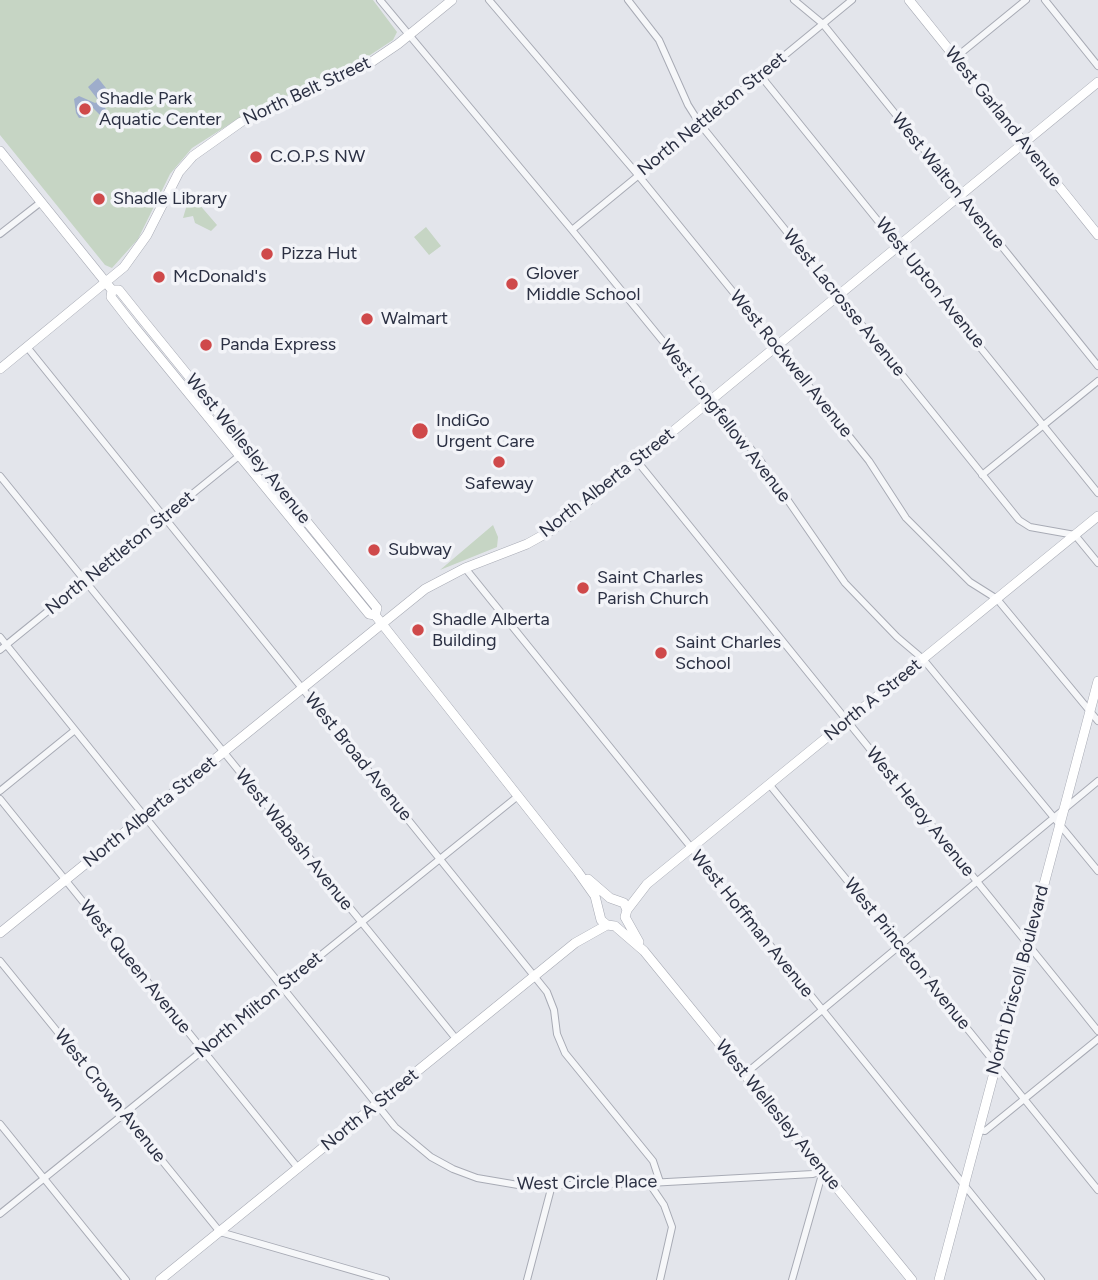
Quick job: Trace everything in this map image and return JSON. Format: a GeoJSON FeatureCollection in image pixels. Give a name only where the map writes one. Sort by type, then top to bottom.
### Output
{"type":"FeatureCollection","features":[{"type":"Feature","properties":{"kind":"main road","name":"North Belt Street"},"geometry":{"type":"LineString","coordinates":[[0,369],[109,286],[139,249],[179,172],[193,156],[241,122],[364,67],[452,0]]}},
{"type":"Feature","properties":{"kind":"main road","name":"West Garland Avenue"},"geometry":{"type":"LineString","coordinates":[[909,0],[1097,231]]}},
{"type":"Feature","properties":{"kind":"main road","name":"North Alberta Street"},"geometry":{"type":"LineString","coordinates":[[0,933],[425,589],[464,568],[541,538],[1098,82]]}},
{"type":"Feature","properties":{"kind":"main road","name":"West Wellesley Avenue"},"geometry":{"type":"LineString","coordinates":[[0,151],[109,286],[111,297],[369,614],[375,615],[383,624],[519,796],[578,872],[599,910]]}},
{"type":"Feature","properties":{"kind":"main road","name":"West Wellesley Avenue"},"geometry":{"type":"LineString","coordinates":[[109,286],[119,290],[377,608],[375,615]]}},
{"type":"Feature","properties":{"kind":"main road"},"geometry":{"type":"LineString","coordinates":[[252,472],[281,490],[289,517]]}},
{"type":"Feature","properties":{"kind":"main road","name":"North A Street"},"geometry":{"type":"LineString","coordinates":[[614,898],[647,884],[1098,516]]}},
{"type":"Feature","properties":{"kind":"main road","name":"North Driscoll Boulevard"},"geometry":{"type":"LineString","coordinates":[[939,1280],[1028,944],[1057,821],[1064,809],[1098,681]]}},
{"type":"Feature","properties":{"kind":"main road","name":"West Wellesley Avenue"},"geometry":{"type":"LineString","coordinates":[[578,872],[614,898]]}},
{"type":"Feature","properties":{"kind":"main road","name":"North A Street"},"geometry":{"type":"LineString","coordinates":[[626,914],[647,884]]}},
{"type":"Feature","properties":{"kind":"main road"},"geometry":{"type":"LineString","coordinates":[[614,898],[624,903],[626,914],[611,925],[599,910],[603,900],[614,898]]}},
{"type":"Feature","properties":{"kind":"main road","name":"North A Street"},"geometry":{"type":"LineString","coordinates":[[579,940],[599,910]]}},
{"type":"Feature","properties":{"kind":"main road","name":"West Wellesley Avenue"},"geometry":{"type":"LineString","coordinates":[[626,914],[644,951]]}},
{"type":"Feature","properties":{"kind":"main road","name":"West Wellesley Avenue"},"geometry":{"type":"LineString","coordinates":[[611,925],[644,951],[912,1280]]}},
{"type":"Feature","properties":{"kind":"main road","name":"North A Street"},"geometry":{"type":"LineString","coordinates":[[160,1280],[579,940],[611,925]]}},
{"type":"Feature","properties":{"kind":"street","name":"West Longfellow Avenue"},"geometry":{"type":"LineString","coordinates":[[380,0],[767,470],[845,583],[923,659],[1098,871]]}},
{"type":"Feature","properties":{"kind":"street","name":"West Rockwell Avenue"},"geometry":{"type":"LineString","coordinates":[[489,0],[638,175],[777,346],[869,461],[906,518],[962,576],[996,599],[1098,722]]}},
{"type":"Feature","properties":{"kind":"street","name":"West Lacrosse Avenue"},"geometry":{"type":"LineString","coordinates":[[628,0],[659,40],[688,105],[700,124],[1019,520],[1030,527],[1075,535]]}},
{"type":"Feature","properties":{"kind":"street","name":"West Walton Avenue"},"geometry":{"type":"LineString","coordinates":[[794,0],[823,24],[1098,366]]}},
{"type":"Feature","properties":{"kind":"street","name":"North Nettleton Street"},"geometry":{"type":"LineString","coordinates":[[572,230],[852,0]]}},
{"type":"Feature","properties":{"kind":"street"},"geometry":{"type":"LineString","coordinates":[[955,58],[1027,0]]}},
{"type":"Feature","properties":{"kind":"street"},"geometry":{"type":"LineString","coordinates":[[1045,0],[1098,66]]}},
{"type":"Feature","properties":{"kind":"street","name":"West Upton Avenue"},"geometry":{"type":"LineString","coordinates":[[760,75],[1098,492]]}},
{"type":"Feature","properties":{"kind":"street"},"geometry":{"type":"LineString","coordinates":[[0,234],[41,202]]}},
{"type":"Feature","properties":{"kind":"street","name":"West Broad Avenue"},"geometry":{"type":"LineString","coordinates":[[27,347],[535,976],[551,1001],[557,1034],[565,1053],[653,1161],[660,1182]]}},
{"type":"Feature","properties":{"kind":"street"},"geometry":{"type":"LineString","coordinates":[[982,475],[1098,380]]}},
{"type":"Feature","properties":{"kind":"street","name":"North Nettleton Street"},"geometry":{"type":"LineString","coordinates":[[3,647],[239,456]]}},
{"type":"Feature","properties":{"kind":"street","name":"West Heroy Avenue"},"geometry":{"type":"LineString","coordinates":[[637,461],[1098,1031]]}},
{"type":"Feature","properties":{"kind":"street","name":"West Wabash Avenue"},"geometry":{"type":"LineString","coordinates":[[0,476],[457,1040]]}},
{"type":"Feature","properties":{"kind":"street"},"geometry":{"type":"LineString","coordinates":[[1075,535],[1098,563]]}},
{"type":"Feature","properties":{"kind":"street","name":"West Hoffman Avenue"},"geometry":{"type":"LineString","coordinates":[[464,568],[1041,1280]]}},
{"type":"Feature","properties":{"kind":"street","name":"West Circle Place"},"geometry":{"type":"LineString","coordinates":[[0,637],[3,647],[75,730],[377,1105],[412,1143],[453,1169],[499,1184],[649,1183],[813,1174],[823,1171]]}},
{"type":"Feature","properties":{"kind":"street"},"geometry":{"type":"LineString","coordinates":[[0,791],[75,730]]}},
{"type":"Feature","properties":{"kind":"street"},"geometry":{"type":"LineString","coordinates":[[1064,809],[1098,781]]}},
{"type":"Feature","properties":{"kind":"street","name":"West Princeton Avenue"},"geometry":{"type":"LineString","coordinates":[[769,784],[1098,1190]]}},
{"type":"Feature","properties":{"kind":"street","name":"North Milton Street"},"geometry":{"type":"LineString","coordinates":[[0,1214],[519,796]]}},
{"type":"Feature","properties":{"kind":"street","name":"West Queen Avenue"},"geometry":{"type":"LineString","coordinates":[[0,799],[298,1168]]}},
{"type":"Feature","properties":{"kind":"street"},"geometry":{"type":"LineString","coordinates":[[744,1074],[976,882],[1057,821]]}},
{"type":"Feature","properties":{"kind":"street","name":"West Crown Avenue"},"geometry":{"type":"LineString","coordinates":[[0,961],[220,1232]]}},
{"type":"Feature","properties":{"kind":"street"},"geometry":{"type":"LineString","coordinates":[[979,1130],[985,1131],[1098,1039]]}},
{"type":"Feature","properties":{"kind":"street"},"geometry":{"type":"LineString","coordinates":[[0,1124],[126,1280]]}},
{"type":"Feature","properties":{"kind":"street"},"geometry":{"type":"LineString","coordinates":[[792,1280],[823,1171]]}},
{"type":"Feature","properties":{"kind":"street"},"geometry":{"type":"LineString","coordinates":[[649,1183],[664,1205],[672,1227],[660,1280]]}},
{"type":"Feature","properties":{"kind":"street"},"geometry":{"type":"LineString","coordinates":[[527,1280],[552,1185]]}},
{"type":"Feature","properties":{"kind":"street"},"geometry":{"type":"LineString","coordinates":[[220,1232],[386,1280]]}},
{"type":"Feature","properties":{"kind":"green space"},"geometry":{"type":"Polygon","coordinates":[[[0,0],[373,0],[397,32],[393,40],[361,61],[247,113],[192,148],[170,174],[138,239],[112,268],[105,265],[0,135],[0,0]]]}},
{"type":"Feature","properties":{"kind":"green space"},"geometry":{"type":"Polygon","coordinates":[[[192,196],[217,225],[211,231],[195,223],[193,216],[183,218],[192,196]]]}},
{"type":"Feature","properties":{"kind":"green space"},"geometry":{"type":"Polygon","coordinates":[[[426,227],[441,246],[429,255],[414,237],[426,227]]]}},
{"type":"Feature","properties":{"kind":"green space"},"geometry":{"type":"Polygon","coordinates":[[[493,525],[498,537],[497,547],[440,570],[493,525]]]}},
{"type":"Feature","properties":{"kind":"water"},"geometry":{"type":"Polygon","coordinates":[[[98,78],[113,97],[103,105],[107,111],[101,116],[93,108],[87,117],[79,118],[74,99],[79,96],[95,103],[99,101],[88,87],[98,78]]]}},
{"type":"Feature","properties":{"kind":"place","name":"Shadle Park Aquatic Center"},"geometry":{"type":"Point","coordinates":[85,109]}},
{"type":"Feature","properties":{"kind":"place","name":"C.O.P.S NW"},"geometry":{"type":"Point","coordinates":[256,157]}},
{"type":"Feature","properties":{"kind":"place","name":"Shadle Library"},"geometry":{"type":"Point","coordinates":[99,199]}},
{"type":"Feature","properties":{"kind":"place","name":"Pizza Hut"},"geometry":{"type":"Point","coordinates":[267,254]}},
{"type":"Feature","properties":{"kind":"place","name":"McDonald's"},"geometry":{"type":"Point","coordinates":[159,277]}},
{"type":"Feature","properties":{"kind":"place","name":"Glover Middle School"},"geometry":{"type":"Point","coordinates":[512,284]}},
{"type":"Feature","properties":{"kind":"place","name":"Walmart"},"geometry":{"type":"Point","coordinates":[367,319]}},
{"type":"Feature","properties":{"kind":"place","name":"Panda Express"},"geometry":{"type":"Point","coordinates":[206,345]}},
{"type":"Feature","properties":{"kind":"place","name":"IndiGo Urgent Care"},"geometry":{"type":"Point","coordinates":[420,431]}},
{"type":"Feature","properties":{"kind":"place","name":"Safeway"},"geometry":{"type":"Point","coordinates":[499,462]}},
{"type":"Feature","properties":{"kind":"place","name":"Subway"},"geometry":{"type":"Point","coordinates":[374,550]}},
{"type":"Feature","properties":{"kind":"place","name":"Saint Charles Parish Church"},"geometry":{"type":"Point","coordinates":[583,588]}},
{"type":"Feature","properties":{"kind":"place","name":"Shadle Alberta Building"},"geometry":{"type":"Point","coordinates":[418,630]}},
{"type":"Feature","properties":{"kind":"place","name":"Saint Charles School"},"geometry":{"type":"Point","coordinates":[661,653]}}]}
